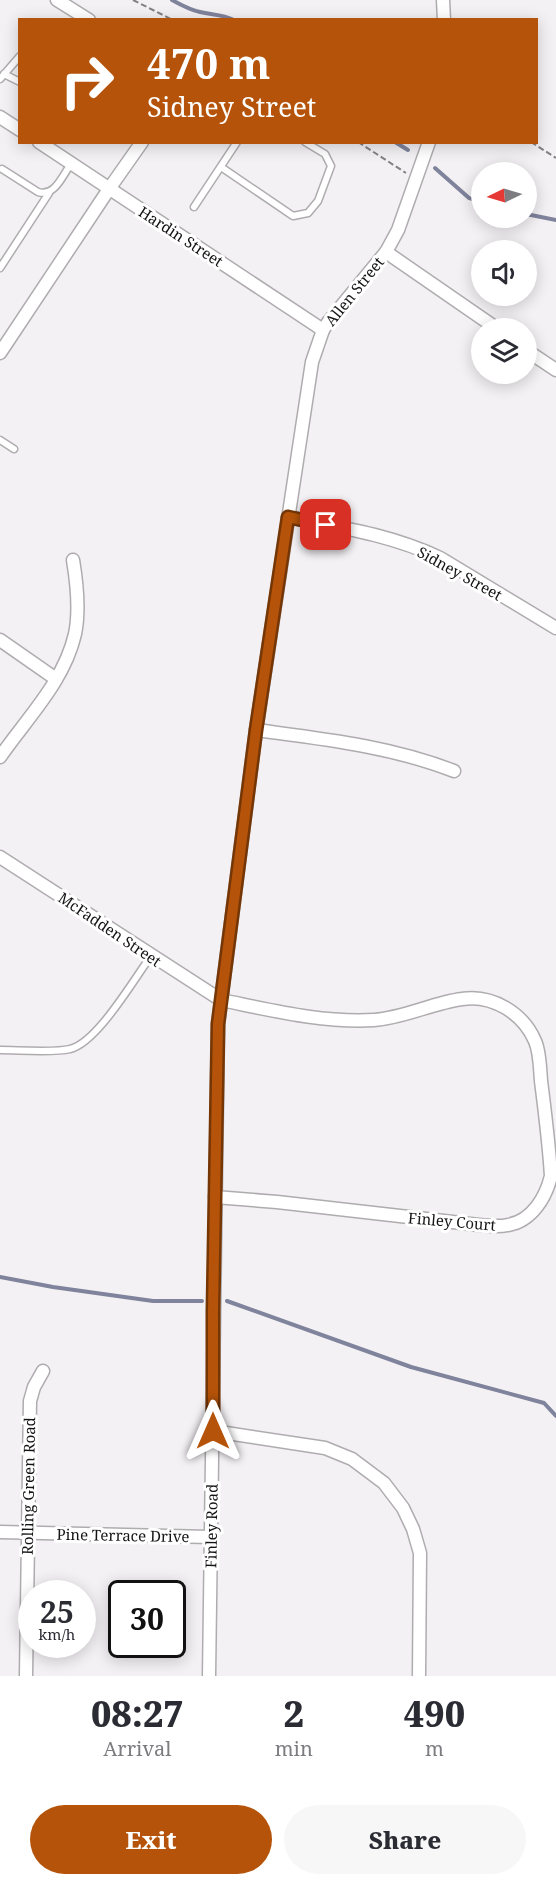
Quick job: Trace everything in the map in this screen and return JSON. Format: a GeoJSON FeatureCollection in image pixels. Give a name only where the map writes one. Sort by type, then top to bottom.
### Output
{"type":"FeatureCollection","features":[{"type":"Feature","properties":{"kind":"street"},"geometry":{"type":"LineString","coordinates":[[57,0],[86,18]]}},
{"type":"Feature","properties":{"kind":"street"},"geometry":{"type":"LineString","coordinates":[[443,0],[444,18]]}},
{"type":"Feature","properties":{"kind":"street"},"geometry":{"type":"LineString","coordinates":[[0,117],[18,129]]}},
{"type":"Feature","properties":{"kind":"street","name":"Hardin Street"},"geometry":{"type":"LineString","coordinates":[[42,144],[323,330]]}},
{"type":"Feature","properties":{"kind":"street"},"geometry":{"type":"LineString","coordinates":[[0,353],[141,144]]}},
{"type":"Feature","properties":{"kind":"street","name":"Allen Street"},"geometry":{"type":"LineString","coordinates":[[288,517],[312,362],[323,330],[386,252],[398,230],[428,144]]}},
{"type":"Feature","properties":{"kind":"street"},"geometry":{"type":"LineString","coordinates":[[386,252],[482,318]]}},
{"type":"Feature","properties":{"kind":"street"},"geometry":{"type":"LineString","coordinates":[[537,357],[556,370]]}},
{"type":"Feature","properties":{"kind":"street","name":"Sidney Street"},"geometry":{"type":"LineString","coordinates":[[288,517],[365,532],[421,549],[440,558],[556,628]]}},
{"type":"Feature","properties":{"kind":"street","name":"Finley Road"},"geometry":{"type":"LineString","coordinates":[[209,1676],[216,1068],[221,1000],[256,730],[288,517]]}},
{"type":"Feature","properties":{"kind":"street"},"geometry":{"type":"LineString","coordinates":[[0,757],[38,708],[61,672],[75,634],[78,593],[73,560]]}},
{"type":"Feature","properties":{"kind":"street"},"geometry":{"type":"LineString","coordinates":[[0,640],[56,680]]}},
{"type":"Feature","properties":{"kind":"street"},"geometry":{"type":"LineString","coordinates":[[256,730],[402,753],[454,771]]}},
{"type":"Feature","properties":{"kind":"street","name":"McFadden Street"},"geometry":{"type":"LineString","coordinates":[[0,856],[221,1000]]}},
{"type":"Feature","properties":{"kind":"street","name":"Finley Court"},"geometry":{"type":"LineString","coordinates":[[215,1197],[479,1226],[508,1226],[529,1215],[537,1206],[547,1191],[551,1176],[536,1042],[518,1015],[500,1005],[487,999],[462,998],[390,1018],[345,1020],[248,1007],[221,1000]]}},
{"type":"Feature","properties":{"kind":"street","name":"Rolling Green Road"},"geometry":{"type":"LineString","coordinates":[[27,1676],[30,1401],[34,1387],[43,1371]]}},
{"type":"Feature","properties":{"kind":"street"},"geometry":{"type":"LineString","coordinates":[[213,1431],[325,1448],[352,1460],[384,1483],[403,1508],[420,1552],[419,1676]]}},
{"type":"Feature","properties":{"kind":"street","name":"Pine Terrace Drive"},"geometry":{"type":"LineString","coordinates":[[0,1532],[210,1537]]}},
{"type":"Feature","properties":{"kind":"lane"},"geometry":{"type":"LineString","coordinates":[[18,58],[2,76],[18,81]]}},
{"type":"Feature","properties":{"kind":"lane"},"geometry":{"type":"LineString","coordinates":[[194,207],[236,144]]}},
{"type":"Feature","properties":{"kind":"lane"},"geometry":{"type":"LineString","coordinates":[[221,167],[292,216],[308,213],[318,201],[331,166],[325,154],[308,144]]}},
{"type":"Feature","properties":{"kind":"lane"},"geometry":{"type":"LineString","coordinates":[[0,268],[71,164]]}},
{"type":"Feature","properties":{"kind":"lane"},"geometry":{"type":"LineString","coordinates":[[2,169],[38,192],[50,193]]}},
{"type":"Feature","properties":{"kind":"lane"},"geometry":{"type":"LineString","coordinates":[[0,440],[14,449]]}},
{"type":"Feature","properties":{"kind":"lane"},"geometry":{"type":"LineString","coordinates":[[0,1050],[69,1050],[81,1045],[109,1015],[151,956]]}},
{"type":"Feature","properties":{"kind":"path"},"geometry":{"type":"LineString","coordinates":[[133,0],[167,18]]}},
{"type":"Feature","properties":{"kind":"path"},"geometry":{"type":"LineString","coordinates":[[361,144],[406,174],[410,163]]}},
{"type":"Feature","properties":{"kind":"path"},"geometry":{"type":"LineString","coordinates":[[534,144],[556,158]]}},
{"type":"Feature","properties":{"kind":"waterway"},"geometry":{"type":"LineString","coordinates":[[172,0],[193,10],[228,18]]}},
{"type":"Feature","properties":{"kind":"waterway"},"geometry":{"type":"LineString","coordinates":[[398,144],[408,150]]}},
{"type":"Feature","properties":{"kind":"waterway"},"geometry":{"type":"LineString","coordinates":[[435,168],[471,199]]}},
{"type":"Feature","properties":{"kind":"waterway"},"geometry":{"type":"LineString","coordinates":[[537,216],[556,220]]}},
{"type":"Feature","properties":{"kind":"waterway"},"geometry":{"type":"LineString","coordinates":[[0,1277],[153,1301],[202,1301]]}},
{"type":"Feature","properties":{"kind":"waterway"},"geometry":{"type":"LineString","coordinates":[[227,1301],[411,1367],[544,1403],[556,1416]]}},
{"type":"Feature","properties":{"kind":"route"},"geometry":{"type":"LineString","coordinates":[[213,1431],[218,1024],[256,730],[288,517],[326,525]]}}]}
